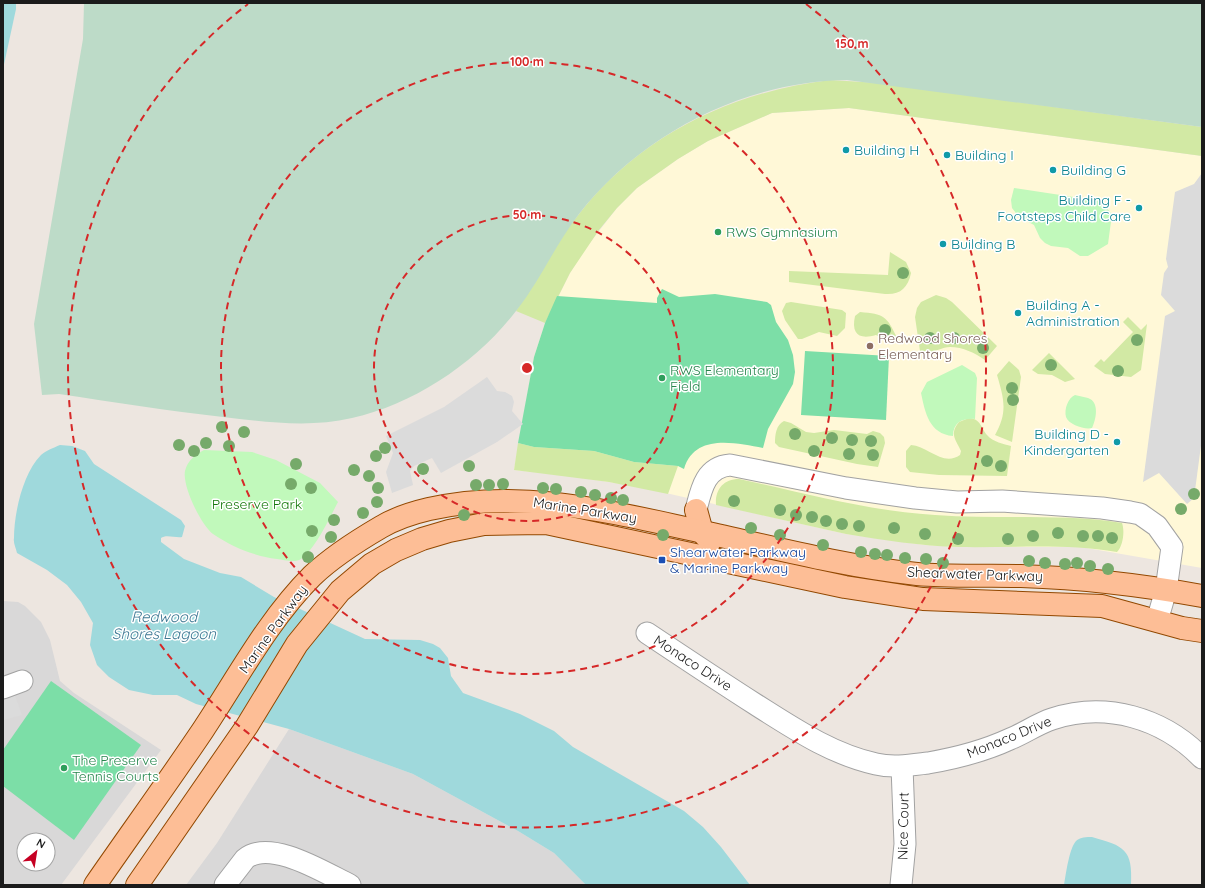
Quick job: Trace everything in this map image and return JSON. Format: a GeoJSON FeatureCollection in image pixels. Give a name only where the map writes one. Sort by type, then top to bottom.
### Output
{"type":"FeatureCollection","features":[{"type":"Feature","properties":{"kind":"main road","name":"Marine Parkway"},"geometry":{"type":"LineString","coordinates":[[95,885],[188,751],[276,619],[312,576],[356,543],[386,524],[410,513],[442,506],[483,500],[529,501],[571,505],[702,532]]}},
{"type":"Feature","properties":{"kind":"main road"},"geometry":{"type":"LineString","coordinates":[[672,525],[686,520],[696,510],[702,532],[715,546],[752,567]]}},
{"type":"Feature","properties":{"kind":"main road","name":"Marine Parkway"},"geometry":{"type":"LineString","coordinates":[[137,885],[217,772],[251,720],[297,644],[340,591],[372,564],[408,545],[449,531],[484,524],[546,523],[752,567]]}},
{"type":"Feature","properties":{"kind":"main road","name":"Shearwater Parkway"},"geometry":{"type":"LineString","coordinates":[[702,532],[812,556],[918,574],[1097,580],[1202,596]]}},
{"type":"Feature","properties":{"kind":"main road","name":"Shearwater Parkway"},"geometry":{"type":"LineString","coordinates":[[752,567],[845,587],[923,599],[1102,606],[1157,621],[1202,631]]}},
{"type":"Feature","properties":{"kind":"street"},"geometry":{"type":"LineString","coordinates":[[696,510],[708,476],[717,468],[730,465],[846,488],[915,498],[957,502],[1002,501],[1033,503],[1102,508],[1140,514],[1157,526],[1172,547],[1166,590],[1157,621]]}},
{"type":"Feature","properties":{"kind":"street","name":"Monaco Drive"},"geometry":{"type":"LineString","coordinates":[[647,633],[800,733],[831,749],[877,764],[902,766],[952,759],[992,747],[1053,719],[1091,712],[1125,714],[1150,722],[1174,735],[1202,758]]}},
{"type":"Feature","properties":{"kind":"street","name":"Nice Court"},"geometry":{"type":"LineString","coordinates":[[901,885],[905,844],[902,766]]}},
{"type":"Feature","properties":{"kind":"street"},"geometry":{"type":"LineString","coordinates":[[225,885],[241,863],[249,856],[269,852],[290,857],[350,885]]}},
{"type":"Feature","properties":{"kind":"shaded area","name":"Redwood Shores Elementary"},"geometry":{"type":"Polygon","coordinates":[[[849,108],[1202,156],[1202,568],[1081,547],[959,547],[925,545],[846,534],[635,486],[563,475],[514,470],[534,357],[545,323],[570,273],[585,249],[617,208],[637,188],[678,159],[708,141],[772,113],[849,108]]]}},
{"type":"Feature","properties":{"kind":"shaded area"},"geometry":{"type":"Polygon","coordinates":[[[1202,173],[1202,438],[1194,498],[1187,504],[1159,473],[1143,482],[1165,316],[1175,311],[1161,295],[1164,273],[1168,267],[1166,259],[1175,192],[1194,184],[1202,173]]]}},
{"type":"Feature","properties":{"kind":"shaded area"},"geometry":{"type":"Polygon","coordinates":[[[487,377],[497,391],[505,392],[512,396],[514,402],[512,411],[523,424],[497,442],[441,473],[432,458],[414,466],[410,471],[413,485],[392,493],[386,472],[393,453],[386,436],[444,407],[487,377]]]}},
{"type":"Feature","properties":{"kind":"shaded area"},"geometry":{"type":"Polygon","coordinates":[[[3,601],[18,602],[25,606],[41,622],[50,640],[60,681],[74,693],[161,750],[61,885],[3,885],[3,601]]]}},
{"type":"Feature","properties":{"kind":"shaded area"},"geometry":{"type":"Polygon","coordinates":[[[15,696],[22,715],[3,720],[3,700],[15,696]]]}},
{"type":"Feature","properties":{"kind":"shaded area"},"geometry":{"type":"Polygon","coordinates":[[[289,729],[413,774],[518,831],[554,853],[586,885],[186,885],[217,843],[289,729]]]}},
{"type":"Feature","properties":{"kind":"green space"},"geometry":{"type":"Polygon","coordinates":[[[84,3],[1202,3],[1202,127],[847,80],[809,83],[771,90],[734,102],[698,117],[664,137],[633,159],[604,185],[579,214],[562,238],[525,299],[500,330],[464,364],[421,391],[399,403],[376,411],[352,418],[320,423],[272,422],[202,415],[59,394],[42,395],[34,324],[83,39],[84,3]]]}},
{"type":"Feature","properties":{"kind":"green space"},"geometry":{"type":"Polygon","coordinates":[[[830,80],[879,83],[1202,127],[1202,156],[849,108],[772,113],[708,141],[678,159],[637,188],[617,208],[599,230],[570,273],[545,323],[516,311],[570,225],[604,186],[630,161],[660,140],[691,122],[723,107],[758,95],[793,86],[830,80]]]}},
{"type":"Feature","properties":{"kind":"green space"},"geometry":{"type":"Polygon","coordinates":[[[1014,188],[1100,201],[1112,214],[1108,244],[1088,256],[1080,256],[1068,248],[1051,246],[1045,243],[1040,238],[1034,225],[1019,217],[1012,208],[1011,200],[1014,188]]]}},
{"type":"Feature","properties":{"kind":"green space"},"geometry":{"type":"Polygon","coordinates":[[[890,252],[906,262],[911,273],[908,283],[899,292],[885,294],[789,282],[789,271],[888,275],[890,252]]]}},
{"type":"Feature","properties":{"kind":"green space","name":"RWS Elementary Field"},"geometry":{"type":"Polygon","coordinates":[[[662,289],[679,297],[715,294],[767,302],[771,305],[776,322],[788,340],[793,355],[795,372],[793,384],[768,429],[763,448],[729,443],[706,445],[697,450],[689,458],[684,469],[678,466],[634,462],[594,451],[534,447],[518,443],[534,357],[545,323],[557,296],[657,303],[657,298],[662,289]]]}},
{"type":"Feature","properties":{"kind":"green space"},"geometry":{"type":"Polygon","coordinates":[[[936,295],[946,298],[952,302],[997,346],[985,360],[969,351],[955,347],[946,347],[931,352],[920,351],[915,317],[917,308],[921,302],[936,295]]]}},
{"type":"Feature","properties":{"kind":"green space"},"geometry":{"type":"Polygon","coordinates":[[[791,302],[842,310],[846,313],[845,328],[837,336],[819,332],[802,339],[798,339],[785,320],[782,311],[786,303],[791,302]]]}},
{"type":"Feature","properties":{"kind":"green space"},"geometry":{"type":"Polygon","coordinates":[[[860,312],[880,315],[887,321],[897,338],[892,344],[876,335],[865,337],[861,336],[855,331],[855,316],[860,312]]]}},
{"type":"Feature","properties":{"kind":"green space"},"geometry":{"type":"Polygon","coordinates":[[[1128,317],[1141,330],[1147,324],[1141,370],[1131,377],[1105,374],[1094,366],[1101,359],[1104,362],[1133,332],[1123,322],[1128,317]]]}},
{"type":"Feature","properties":{"kind":"green space"},"geometry":{"type":"Polygon","coordinates":[[[805,351],[889,356],[886,420],[801,415],[805,351]]]}},
{"type":"Feature","properties":{"kind":"green space"},"geometry":{"type":"Polygon","coordinates":[[[1049,353],[1075,379],[1065,382],[1052,375],[1038,374],[1032,370],[1049,353]]]}},
{"type":"Feature","properties":{"kind":"green space"},"geometry":{"type":"Polygon","coordinates":[[[1009,361],[1019,370],[1021,377],[1012,442],[995,435],[1002,419],[1004,405],[997,375],[1009,361]]]}},
{"type":"Feature","properties":{"kind":"green space"},"geometry":{"type":"Polygon","coordinates":[[[962,365],[975,373],[977,378],[975,419],[966,419],[957,424],[953,431],[953,436],[938,431],[933,427],[924,407],[921,393],[927,382],[962,365]]]}},
{"type":"Feature","properties":{"kind":"green space"},"geometry":{"type":"Polygon","coordinates":[[[1075,395],[1088,398],[1094,403],[1096,407],[1096,416],[1092,428],[1078,426],[1070,422],[1066,417],[1067,404],[1075,395]]]}},
{"type":"Feature","properties":{"kind":"green space"},"geometry":{"type":"Polygon","coordinates":[[[969,418],[976,420],[987,435],[992,439],[1011,446],[1007,476],[939,475],[910,472],[906,467],[906,451],[911,445],[948,459],[960,455],[961,451],[954,437],[954,430],[959,422],[969,418]]]}},
{"type":"Feature","properties":{"kind":"green space"},"geometry":{"type":"Polygon","coordinates":[[[784,421],[791,423],[806,432],[814,433],[834,430],[867,434],[873,431],[880,433],[884,437],[885,443],[878,467],[857,464],[779,447],[775,443],[776,434],[779,425],[784,421]]]}},
{"type":"Feature","properties":{"kind":"green space"},"geometry":{"type":"Polygon","coordinates":[[[518,443],[534,447],[594,451],[634,462],[678,466],[668,494],[609,482],[514,470],[518,443]]]}},
{"type":"Feature","properties":{"kind":"green space","name":"Preserve Park"},"geometry":{"type":"Polygon","coordinates":[[[204,450],[252,452],[276,460],[320,483],[338,502],[322,533],[307,554],[299,560],[293,561],[260,556],[228,543],[213,534],[208,529],[193,505],[186,486],[185,478],[186,467],[190,461],[204,450]]]}},
{"type":"Feature","properties":{"kind":"green space"},"geometry":{"type":"Polygon","coordinates":[[[739,479],[861,506],[910,513],[982,517],[1075,518],[1122,523],[1123,538],[1121,546],[1117,552],[1097,549],[1038,546],[945,546],[916,544],[846,534],[716,505],[717,495],[721,486],[729,481],[739,479]]]}},
{"type":"Feature","properties":{"kind":"green space","name":"The Preserve Tennis Courts"},"geometry":{"type":"Polygon","coordinates":[[[51,681],[141,745],[74,840],[3,786],[3,750],[51,681]]]}},
{"type":"Feature","properties":{"kind":"water"},"geometry":{"type":"Polygon","coordinates":[[[3,3],[16,3],[16,9],[3,69],[3,3]]]}},
{"type":"Feature","properties":{"kind":"water","name":"Redwood Shores Lagoon"},"geometry":{"type":"Polygon","coordinates":[[[60,445],[72,446],[85,451],[94,464],[181,520],[185,526],[182,537],[163,537],[161,538],[161,542],[184,559],[220,573],[241,577],[274,597],[365,639],[420,640],[440,648],[448,658],[451,676],[463,693],[520,714],[554,731],[573,747],[684,811],[703,827],[721,847],[750,885],[586,885],[554,853],[518,831],[413,774],[289,729],[196,704],[177,695],[153,695],[129,690],[109,677],[97,665],[90,645],[93,623],[81,602],[67,585],[47,570],[17,553],[15,546],[14,528],[18,505],[29,472],[41,455],[60,445]]]}},
{"type":"Feature","properties":{"kind":"water"},"geometry":{"type":"Polygon","coordinates":[[[1092,837],[1112,843],[1124,851],[1128,856],[1130,864],[1131,885],[1064,885],[1071,850],[1076,841],[1079,839],[1092,837]]]}},
{"type":"Feature","properties":{"kind":"place","name":"Building H"},"geometry":{"type":"Point","coordinates":[846,150]}},
{"type":"Feature","properties":{"kind":"place","name":"Building I"},"geometry":{"type":"Point","coordinates":[947,155]}},
{"type":"Feature","properties":{"kind":"place","name":"Building G"},"geometry":{"type":"Point","coordinates":[1053,170]}},
{"type":"Feature","properties":{"kind":"place","name":"Building F - Footsteps Child Care"},"geometry":{"type":"Point","coordinates":[1139,208]}},
{"type":"Feature","properties":{"kind":"place","name":"RWS Gymnasium"},"geometry":{"type":"Point","coordinates":[718,232]}},
{"type":"Feature","properties":{"kind":"place","name":"Building B"},"geometry":{"type":"Point","coordinates":[943,244]}},
{"type":"Feature","properties":{"kind":"place","name":"Building A - Administration"},"geometry":{"type":"Point","coordinates":[1018,313]}},
{"type":"Feature","properties":{"kind":"place","name":"Redwood Shores Elementary"},"geometry":{"type":"Point","coordinates":[870,346]}},
{"type":"Feature","properties":{"kind":"place","name":"RWS Elementary Field"},"geometry":{"type":"Point","coordinates":[662,378]}},
{"type":"Feature","properties":{"kind":"place","name":"Building D - Kindergarten"},"geometry":{"type":"Point","coordinates":[1117,442]}},
{"type":"Feature","properties":{"kind":"place","name":"Shearwater Parkway & Marine Parkway"},"geometry":{"type":"Point","coordinates":[662,560]}},
{"type":"Feature","properties":{"kind":"place","name":"The Preserve Tennis Courts"},"geometry":{"type":"Point","coordinates":[64,768]}}]}
